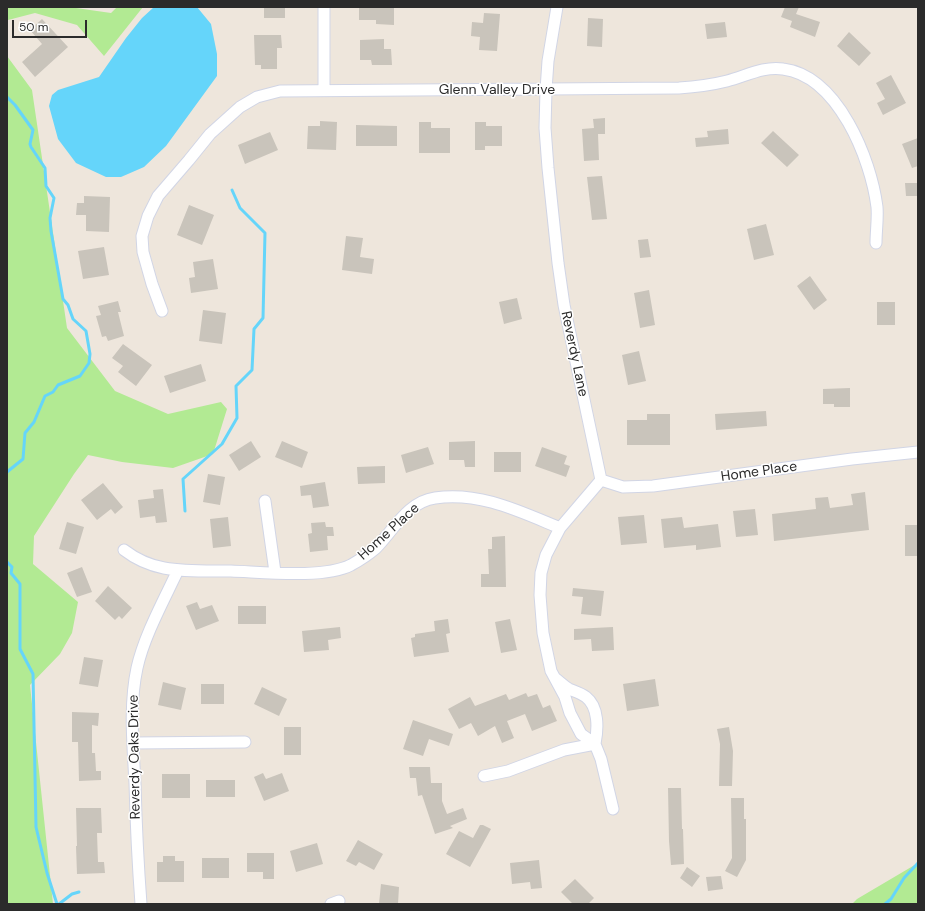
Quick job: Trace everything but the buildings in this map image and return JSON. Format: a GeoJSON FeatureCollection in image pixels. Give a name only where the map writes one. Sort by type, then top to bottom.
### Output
{"type":"FeatureCollection","features":[{"type":"Feature","properties":{"kind":"street"},"geometry":{"type":"LineString","coordinates":[[324,7],[324,90]]}},
{"type":"Feature","properties":{"kind":"street","name":"Reverdy Lane"},"geometry":{"type":"LineString","coordinates":[[557,7],[548,61],[545,113],[547,152],[558,263],[564,305],[600,480]]}},
{"type":"Feature","properties":{"kind":"street","name":"Glenn Valley Drive"},"geometry":{"type":"LineString","coordinates":[[162,311],[152,284],[143,252],[142,236],[148,216],[158,196],[210,134],[240,106],[257,97],[280,91],[546,90],[692,87],[728,81],[762,70],[775,68],[792,71],[810,79],[833,98],[847,119],[868,168],[877,206],[876,243]]}},
{"type":"Feature","properties":{"kind":"street","name":"Home Place"},"geometry":{"type":"LineString","coordinates":[[600,480],[624,486],[653,486],[852,459],[918,452]]}},
{"type":"Feature","properties":{"kind":"street"},"geometry":{"type":"LineString","coordinates":[[600,480],[560,528],[546,555],[541,573],[540,595],[543,633],[552,670],[565,697],[570,713],[581,734],[595,744],[602,760],[613,809]]}},
{"type":"Feature","properties":{"kind":"street","name":"Home Place"},"geometry":{"type":"LineString","coordinates":[[124,550],[137,560],[156,567],[178,570],[327,572],[349,566],[375,548],[395,525],[410,511],[424,502],[434,498],[461,496],[510,507],[560,528]]}},
{"type":"Feature","properties":{"kind":"street"},"geometry":{"type":"LineString","coordinates":[[265,501],[275,572]]}},
{"type":"Feature","properties":{"kind":"street","name":"Reverdy Oaks Drive"},"geometry":{"type":"LineString","coordinates":[[140,904],[133,743],[134,689],[141,654],[178,570]]}},
{"type":"Feature","properties":{"kind":"street"},"geometry":{"type":"LineString","coordinates":[[556,679],[567,688],[586,696],[593,705],[598,733],[595,744]]}},
{"type":"Feature","properties":{"kind":"street"},"geometry":{"type":"LineString","coordinates":[[133,743],[245,742]]}},
{"type":"Feature","properties":{"kind":"street"},"geometry":{"type":"LineString","coordinates":[[484,776],[508,771],[564,750],[595,744]]}},
{"type":"Feature","properties":{"kind":"green space"},"geometry":{"type":"Polygon","coordinates":[[[7,7],[69,7],[111,13],[117,7],[143,7],[104,56],[77,25],[35,13],[8,20],[7,23],[7,7]]]}},
{"type":"Feature","properties":{"kind":"green space"},"geometry":{"type":"Polygon","coordinates":[[[7,56],[32,90],[67,328],[115,391],[168,414],[221,402],[227,409],[213,454],[173,468],[122,462],[88,455],[34,536],[33,564],[78,602],[72,633],[60,654],[30,685],[53,904],[7,904],[7,56]]]}},
{"type":"Feature","properties":{"kind":"green space"},"geometry":{"type":"Polygon","coordinates":[[[918,863],[918,904],[852,904],[857,899],[918,863]]]}},
{"type":"Feature","properties":{"kind":"water"},"geometry":{"type":"Polygon","coordinates":[[[154,7],[197,7],[211,24],[217,54],[217,76],[166,146],[144,167],[121,177],[106,177],[76,163],[58,139],[49,106],[52,95],[58,90],[99,77],[126,38],[142,18],[154,7]]]}},
{"type":"Feature","properties":{"kind":"waterway"},"geometry":{"type":"LineString","coordinates":[[7,97],[15,105],[33,130],[30,144],[45,168],[46,186],[54,198],[50,218],[51,231],[63,299],[68,305],[73,319],[86,331],[90,354],[89,363],[80,376],[58,385],[53,392],[45,396],[34,422],[25,433],[23,459],[7,472]]}},
{"type":"Feature","properties":{"kind":"waterway"},"geometry":{"type":"LineString","coordinates":[[185,511],[183,479],[222,444],[237,418],[236,386],[252,370],[254,329],[263,318],[265,233],[240,208],[232,190]]}},
{"type":"Feature","properties":{"kind":"waterway"},"geometry":{"type":"LineString","coordinates":[[7,562],[12,567],[11,573],[20,584],[20,649],[33,674],[36,827],[47,873],[57,904]]}},
{"type":"Feature","properties":{"kind":"waterway"},"geometry":{"type":"LineString","coordinates":[[885,904],[891,899],[904,878],[918,863]]}},
{"type":"Feature","properties":{"kind":"waterway"},"geometry":{"type":"LineString","coordinates":[[59,904],[72,894],[79,892]]}}]}
